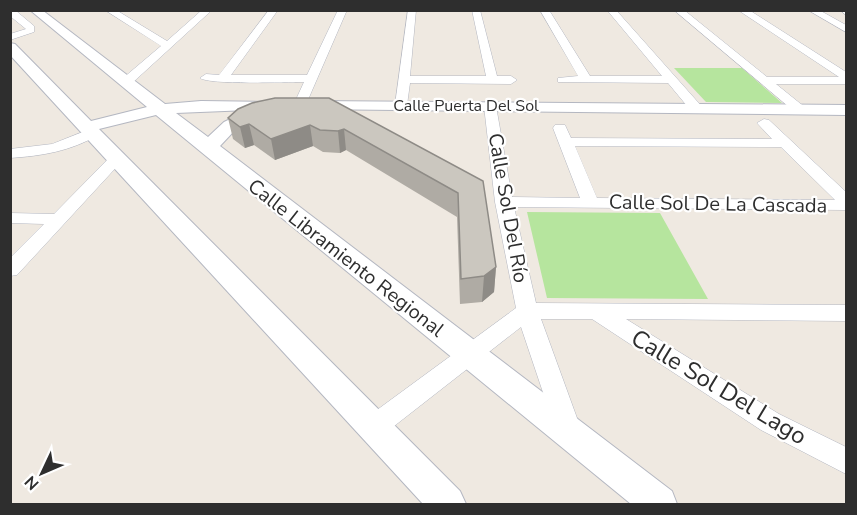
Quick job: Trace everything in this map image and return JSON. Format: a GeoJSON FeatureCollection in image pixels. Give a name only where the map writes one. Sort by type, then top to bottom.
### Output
{"type":"FeatureCollection","features":[{"type":"Feature","properties":{"kind":"street","name":"Calle Libramiento Regional"},"geometry":{"type":"LineString","coordinates":[[35,10],[659,504]]}},
{"type":"Feature","properties":{"kind":"street"},"geometry":{"type":"LineString","coordinates":[[109,10],[168,46]]}},
{"type":"Feature","properties":{"kind":"street"},"geometry":{"type":"LineString","coordinates":[[126,82],[208,10]]}},
{"type":"Feature","properties":{"kind":"street"},"geometry":{"type":"LineString","coordinates":[[222,79],[274,10]]}},
{"type":"Feature","properties":{"kind":"street"},"geometry":{"type":"LineString","coordinates":[[209,150],[218,133],[227,126],[254,114],[291,105],[312,79],[343,10]]}},
{"type":"Feature","properties":{"kind":"street"},"geometry":{"type":"LineString","coordinates":[[401,105],[412,10]]}},
{"type":"Feature","properties":{"kind":"street"},"geometry":{"type":"LineString","coordinates":[[476,10],[492,79]]}},
{"type":"Feature","properties":{"kind":"street"},"geometry":{"type":"LineString","coordinates":[[544,10],[586,80]]}},
{"type":"Feature","properties":{"kind":"street"},"geometry":{"type":"LineString","coordinates":[[611,10],[697,109]]}},
{"type":"Feature","properties":{"kind":"street"},"geometry":{"type":"LineString","coordinates":[[678,10],[800,110]]}},
{"type":"Feature","properties":{"kind":"street"},"geometry":{"type":"LineString","coordinates":[[742,10],[846,79]]}},
{"type":"Feature","properties":{"kind":"street"},"geometry":{"type":"LineString","coordinates":[[812,10],[846,29]]}},
{"type":"Feature","properties":{"kind":"street"},"geometry":{"type":"LineString","coordinates":[[10,11],[31,27],[31,30],[10,37]]}},
{"type":"Feature","properties":{"kind":"street"},"geometry":{"type":"LineString","coordinates":[[10,47],[118,157],[447,504]]}},
{"type":"Feature","properties":{"kind":"street"},"geometry":{"type":"LineString","coordinates":[[206,78],[312,79]]}},
{"type":"Feature","properties":{"kind":"street"},"geometry":{"type":"LineString","coordinates":[[403,79],[511,80]]}},
{"type":"Feature","properties":{"kind":"street"},"geometry":{"type":"LineString","coordinates":[[763,80],[846,79]]}},
{"type":"Feature","properties":{"kind":"street"},"geometry":{"type":"LineString","coordinates":[[562,80],[672,80]]}},
{"type":"Feature","properties":{"kind":"street","name":"Calle Puerta Del Sol"},"geometry":{"type":"LineString","coordinates":[[91,129],[159,109],[201,106],[401,105],[846,110]]}},
{"type":"Feature","properties":{"kind":"street","name":"Calle Sol Del Río"},"geometry":{"type":"LineString","coordinates":[[490,106],[504,202],[527,310],[569,434]]}},
{"type":"Feature","properties":{"kind":"street","name":"Calle Sol De La Cascada"},"geometry":{"type":"LineString","coordinates":[[764,123],[846,203]]}},
{"type":"Feature","properties":{"kind":"street"},"geometry":{"type":"LineString","coordinates":[[10,154],[50,151],[75,143],[91,129]]}},
{"type":"Feature","properties":{"kind":"street","name":"Calle Sol De La Cascada"},"geometry":{"type":"LineString","coordinates":[[590,202],[563,135],[787,143]]}},
{"type":"Feature","properties":{"kind":"street"},"geometry":{"type":"LineString","coordinates":[[10,270],[118,157]]}},
{"type":"Feature","properties":{"kind":"street","name":"Calle Sol De La Cascada"},"geometry":{"type":"LineString","coordinates":[[504,202],[846,203]]}},
{"type":"Feature","properties":{"kind":"street"},"geometry":{"type":"LineString","coordinates":[[10,218],[58,219]]}},
{"type":"Feature","properties":{"kind":"street","name":"Calle Sol Del Río"},"geometry":{"type":"LineString","coordinates":[[375,426],[527,310]]}},
{"type":"Feature","properties":{"kind":"street","name":"Calle Sol Del Lago"},"geometry":{"type":"LineString","coordinates":[[527,310],[846,313]]}},
{"type":"Feature","properties":{"kind":"street","name":"Calle Sol Del Lago"},"geometry":{"type":"LineString","coordinates":[[594,310],[770,422],[846,460]]}},
{"type":"Feature","properties":{"kind":"green space"},"geometry":{"type":"Polygon","coordinates":[[[674,68],[742,68],[782,103],[706,102],[674,68]]]}},
{"type":"Feature","properties":{"kind":"green space"},"geometry":{"type":"Polygon","coordinates":[[[527,212],[660,213],[708,299],[547,298],[527,212]]]}},
{"type":"Feature","properties":{"kind":"building"},"geometry":{"type":"Polygon","coordinates":[[[275,98],[329,98],[483,181],[496,267],[484,276],[461,279],[458,193],[344,129],[320,130],[310,125],[271,139],[249,124],[240,127],[228,118],[238,109],[252,103],[275,98]]]}}]}
